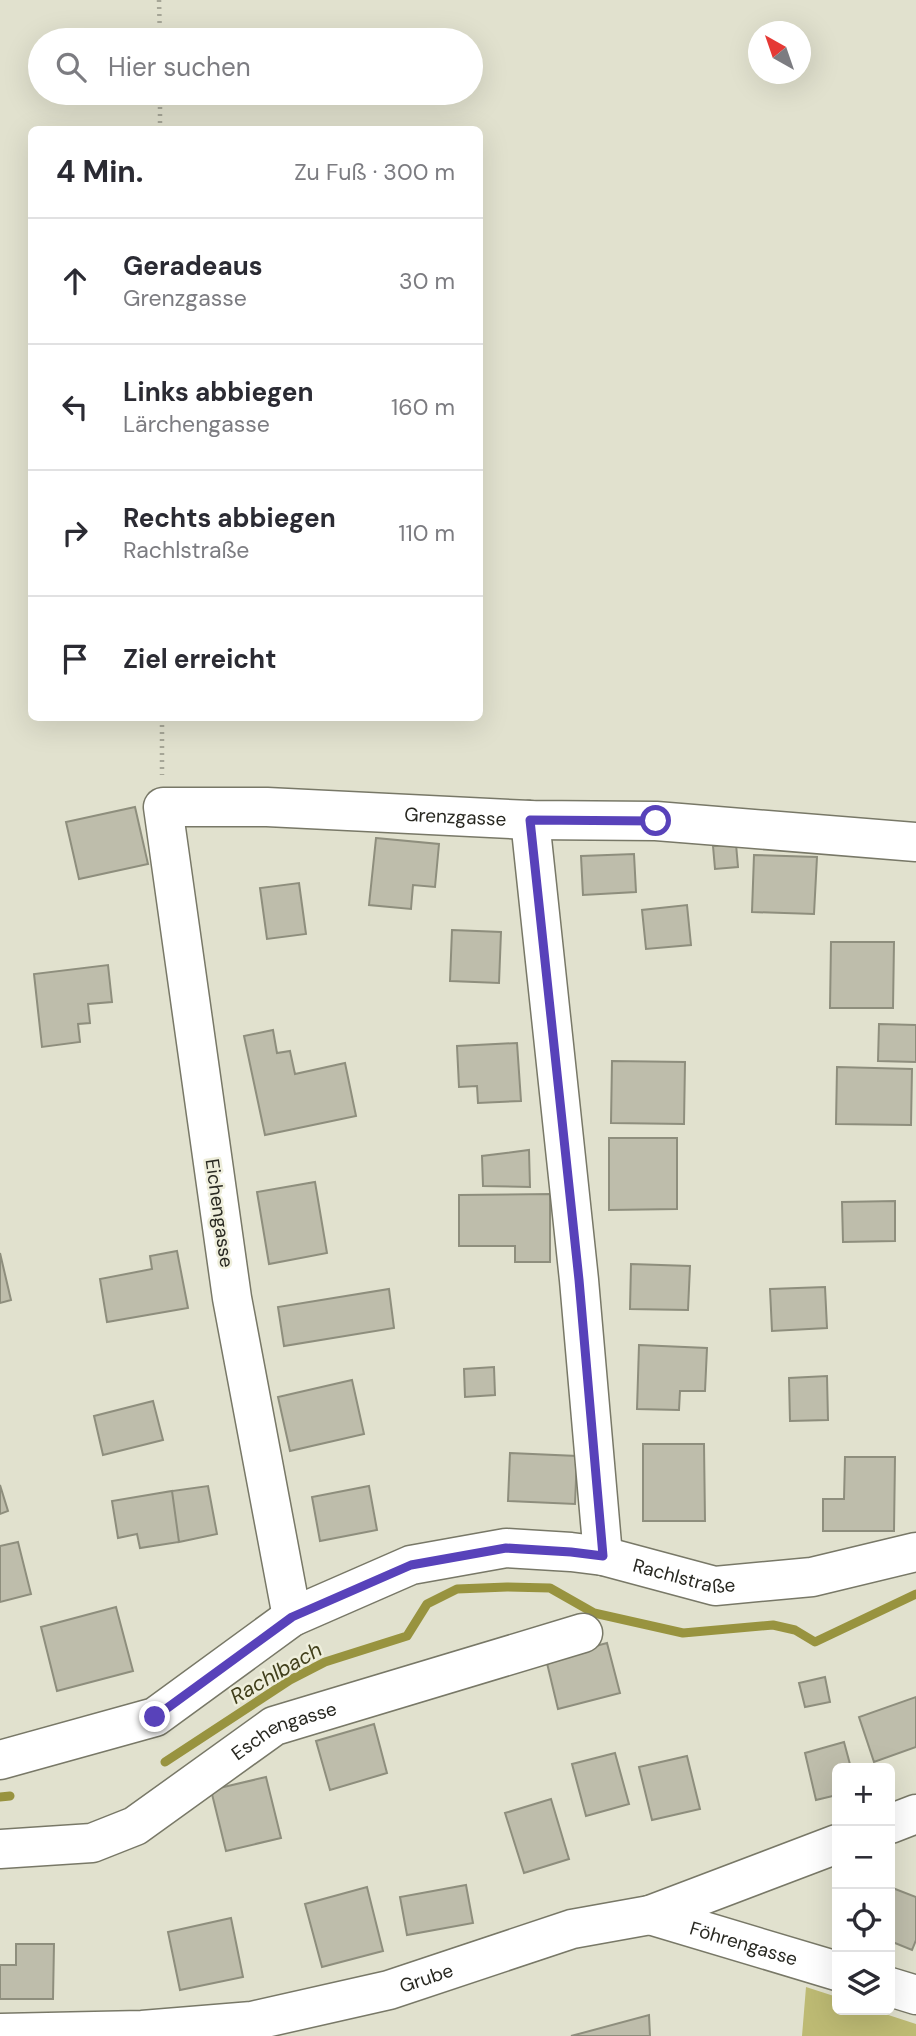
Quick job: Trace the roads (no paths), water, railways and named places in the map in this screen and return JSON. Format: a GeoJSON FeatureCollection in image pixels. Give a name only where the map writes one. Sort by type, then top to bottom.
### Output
{"type":"FeatureCollection","features":[{"type":"Feature","properties":{"kind":"street","name":"Grenzgasse"},"geometry":{"type":"LineString","coordinates":[[163,807],[267,807],[530,820],[656,821],[916,842]]}},
{"type":"Feature","properties":{"kind":"street","name":"Eichengasse"},"geometry":{"type":"LineString","coordinates":[[163,807],[232,1298],[292,1617]]}},
{"type":"Feature","properties":{"kind":"street"},"geometry":{"type":"LineString","coordinates":[[530,820],[579,1280],[603,1556]]}},
{"type":"Feature","properties":{"kind":"street","name":"Rachlstraße"},"geometry":{"type":"LineString","coordinates":[[0,1760],[155,1717],[292,1617],[411,1565],[506,1548],[571,1552],[603,1556],[715,1586],[812,1577],[916,1552]]}},
{"type":"Feature","properties":{"kind":"street","name":"Eschengasse"},"geometry":{"type":"LineString","coordinates":[[0,1849],[92,1843],[135,1826],[274,1726],[583,1633]]}},
{"type":"Feature","properties":{"kind":"street"},"geometry":{"type":"LineString","coordinates":[[895,1822],[916,1814]]}},
{"type":"Feature","properties":{"kind":"street","name":"Grube"},"geometry":{"type":"LineString","coordinates":[[0,2034],[142,2031],[252,2021],[389,1990],[572,1929],[650,1915],[832,1846]]}},
{"type":"Feature","properties":{"kind":"street","name":"Föhrengasse"},"geometry":{"type":"LineString","coordinates":[[650,1915],[832,1970]]}},
{"type":"Feature","properties":{"kind":"street"},"geometry":{"type":"LineString","coordinates":[[895,1989],[916,1995]]}},
{"type":"Feature","properties":{"kind":"waterway","name":"Rachlbach"},"geometry":{"type":"LineString","coordinates":[[165,1762],[290,1680],[325,1662],[407,1636],[427,1604],[457,1589],[550,1588],[594,1613],[683,1633],[773,1625],[795,1630],[815,1642],[916,1594]]}},
{"type":"Feature","properties":{"kind":"waterway","name":"Rachlbach"},"geometry":{"type":"LineString","coordinates":[[0,1797],[10,1796]]}}]}
